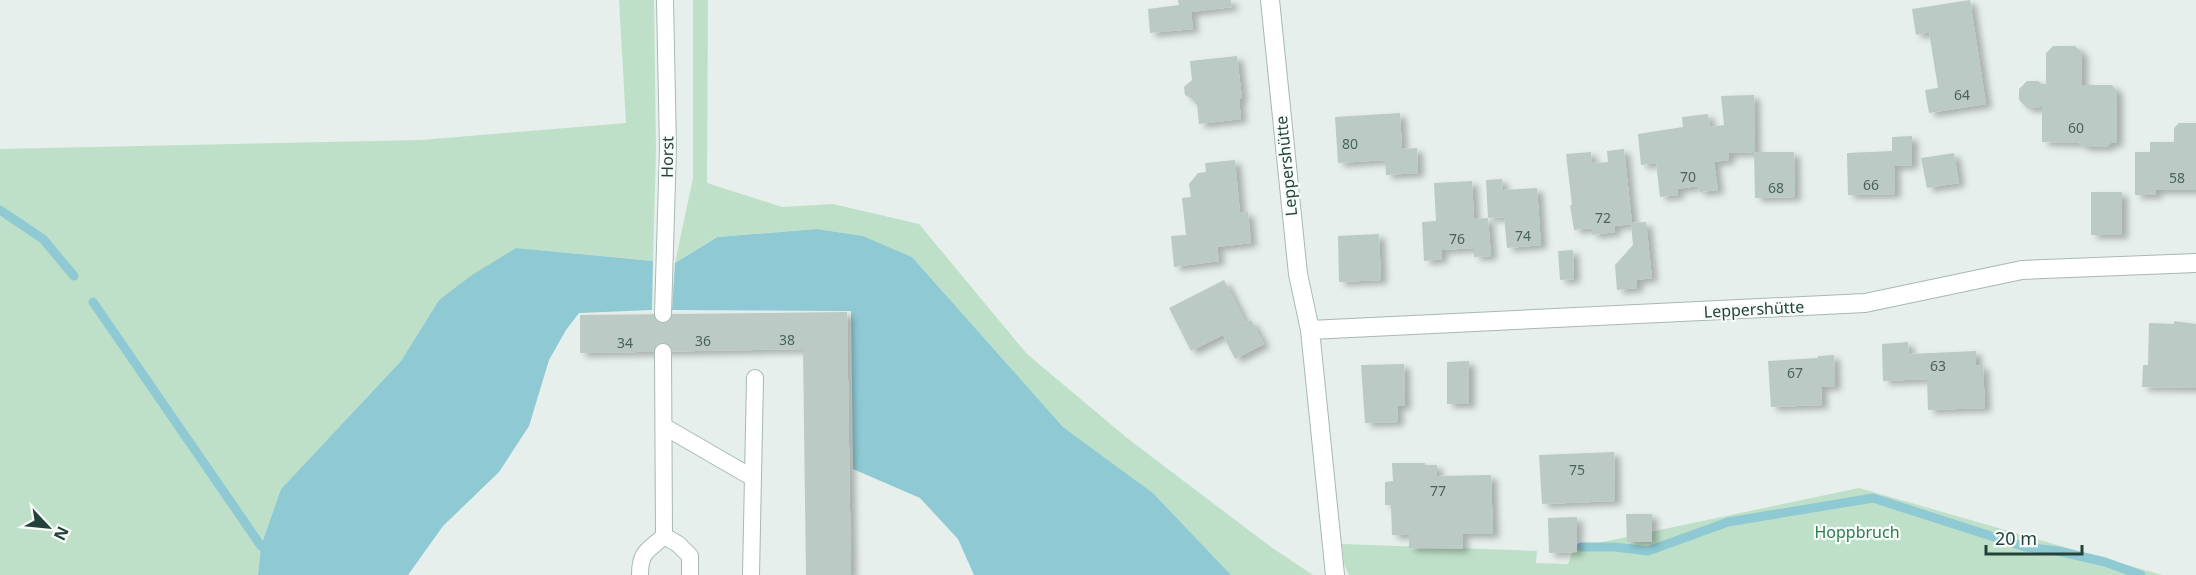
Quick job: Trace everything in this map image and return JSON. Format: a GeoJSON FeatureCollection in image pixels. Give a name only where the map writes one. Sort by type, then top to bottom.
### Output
{"type":"FeatureCollection","features":[{"type":"Feature","properties":{"kind":"street","name":"Leppershütte"},"geometry":{"type":"LineString","coordinates":[[1270,0],[1298,274],[1310,330],[1335,575]]}},
{"type":"Feature","properties":{"kind":"street","name":"Leppershütte"},"geometry":{"type":"LineString","coordinates":[[1310,330],[1865,303],[2022,270],[2196,263]]}},
{"type":"Feature","properties":{"kind":"lane","name":"Horst"},"geometry":{"type":"LineString","coordinates":[[663,314],[668,148],[665,0]]}},
{"type":"Feature","properties":{"kind":"lane"},"geometry":{"type":"LineString","coordinates":[[640,575],[640,560],[645,552],[664,536],[663,352]]}},
{"type":"Feature","properties":{"kind":"lane"},"geometry":{"type":"LineString","coordinates":[[751,575],[754,378]]}},
{"type":"Feature","properties":{"kind":"lane"},"geometry":{"type":"LineString","coordinates":[[665,427],[753,478]]}},
{"type":"Feature","properties":{"kind":"lane"},"geometry":{"type":"LineString","coordinates":[[664,536],[678,544],[690,556],[690,575]]}},
{"type":"Feature","properties":{"kind":"green space"},"geometry":{"type":"Polygon","coordinates":[[[619,0],[654,0],[656,150],[653,261],[516,248],[439,300],[401,361],[281,489],[261,546],[258,575],[0,575],[0,149],[421,140],[626,123],[619,0]]]}},
{"type":"Feature","properties":{"kind":"green space"},"geometry":{"type":"Polygon","coordinates":[[[693,0],[708,0],[707,183],[782,207],[833,204],[919,224],[1027,354],[1127,438],[1271,547],[1313,575],[1231,575],[1153,493],[1063,427],[912,257],[863,236],[817,229],[716,237],[675,263],[693,178],[693,0]]]}},
{"type":"Feature","properties":{"kind":"green space","name":"Hoppbruch"},"geometry":{"type":"Polygon","coordinates":[[[1859,488],[2162,575],[1349,575],[1344,564],[1342,544],[1537,551],[1536,563],[1568,564],[1574,548],[1859,488]]]}},
{"type":"Feature","properties":{"kind":"water"},"geometry":{"type":"Polygon","coordinates":[[[817,229],[863,236],[912,257],[1063,427],[1153,493],[1231,575],[974,575],[958,539],[920,498],[853,469],[851,311],[672,310],[675,263],[717,237],[817,229]]]}},
{"type":"Feature","properties":{"kind":"water"},"geometry":{"type":"Polygon","coordinates":[[[516,248],[653,261],[652,310],[579,313],[566,330],[549,360],[529,426],[499,472],[443,526],[408,575],[258,575],[261,546],[281,489],[401,361],[439,300],[472,275],[516,248]]]}},
{"type":"Feature","properties":{"kind":"building"},"geometry":{"type":"Polygon","coordinates":[[[1178,0],[1231,0],[1232,7],[1191,12],[1193,29],[1150,33],[1148,9],[1179,5],[1178,0]]]}},
{"type":"Feature","properties":{"kind":"building"},"geometry":{"type":"Polygon","coordinates":[[[1970,0],[1986,104],[1929,113],[1925,90],[1938,88],[1929,32],[1916,35],[1912,9],[1970,0]]]}},
{"type":"Feature","properties":{"kind":"building"},"geometry":{"type":"Polygon","coordinates":[[[2053,46],[2075,46],[2082,53],[2082,85],[2112,85],[2117,91],[2117,143],[2111,143],[2106,147],[2084,147],[2079,143],[2042,142],[2042,104],[2039,108],[2027,108],[2019,100],[2019,89],[2027,81],[2046,84],[2046,53],[2053,46]]]}},
{"type":"Feature","properties":{"kind":"building"},"geometry":{"type":"Polygon","coordinates":[[[1237,56],[1242,99],[1239,99],[1241,119],[1199,124],[1197,104],[1185,95],[1184,87],[1192,80],[1190,61],[1237,56]]]}},
{"type":"Feature","properties":{"kind":"building"},"geometry":{"type":"Polygon","coordinates":[[[1754,95],[1755,152],[1794,152],[1795,197],[1755,198],[1754,152],[1728,153],[1729,160],[1714,162],[1718,190],[1699,192],[1698,186],[1677,189],[1678,195],[1660,197],[1656,163],[1641,165],[1638,134],[1683,127],[1682,117],[1708,114],[1710,127],[1724,125],[1721,96],[1754,95]]]}},
{"type":"Feature","properties":{"kind":"building"},"geometry":{"type":"Polygon","coordinates":[[[1400,113],[1402,149],[1417,148],[1418,173],[1386,175],[1385,160],[1338,163],[1335,117],[1400,113]]]}},
{"type":"Feature","properties":{"kind":"building"},"geometry":{"type":"Polygon","coordinates":[[[2179,123],[2196,123],[2196,190],[2156,190],[2156,195],[2135,195],[2135,152],[2150,152],[2150,142],[2174,142],[2174,128],[2179,123]]]}},
{"type":"Feature","properties":{"kind":"building"},"geometry":{"type":"Polygon","coordinates":[[[1912,136],[1912,165],[1894,166],[1895,194],[1848,195],[1847,153],[1892,151],[1892,137],[1912,136]]]}},
{"type":"Feature","properties":{"kind":"building"},"geometry":{"type":"Polygon","coordinates":[[[1624,149],[1632,223],[1646,222],[1652,278],[1637,280],[1637,288],[1617,290],[1615,265],[1633,245],[1631,224],[1614,226],[1615,232],[1592,235],[1592,228],[1574,230],[1566,154],[1591,152],[1592,163],[1608,162],[1607,151],[1624,149]]]}},
{"type":"Feature","properties":{"kind":"building"},"geometry":{"type":"Polygon","coordinates":[[[1954,153],[1959,183],[1927,188],[1921,158],[1954,153]]]}},
{"type":"Feature","properties":{"kind":"building"},"geometry":{"type":"Polygon","coordinates":[[[1235,160],[1240,213],[1248,212],[1251,243],[1217,247],[1219,261],[1174,267],[1171,236],[1186,235],[1182,198],[1191,197],[1189,184],[1198,173],[1206,172],[1205,163],[1235,160]]]}},
{"type":"Feature","properties":{"kind":"building"},"geometry":{"type":"Polygon","coordinates":[[[1502,179],[1503,190],[1537,188],[1541,245],[1507,248],[1504,217],[1488,218],[1486,180],[1502,179]]]}},
{"type":"Feature","properties":{"kind":"building"},"geometry":{"type":"Polygon","coordinates":[[[1472,181],[1474,219],[1488,218],[1491,256],[1474,257],[1474,248],[1441,250],[1442,259],[1424,261],[1422,222],[1436,221],[1434,183],[1472,181]]]}},
{"type":"Feature","properties":{"kind":"building"},"geometry":{"type":"Polygon","coordinates":[[[2091,192],[2122,192],[2122,235],[2091,235],[2091,192]]]}},
{"type":"Feature","properties":{"kind":"building"},"geometry":{"type":"Polygon","coordinates":[[[1379,234],[1381,280],[1339,282],[1338,236],[1379,234]]]}},
{"type":"Feature","properties":{"kind":"building"},"geometry":{"type":"Polygon","coordinates":[[[1573,250],[1574,279],[1560,280],[1558,251],[1573,250]]]}},
{"type":"Feature","properties":{"kind":"building"},"geometry":{"type":"Polygon","coordinates":[[[1224,280],[1246,323],[1251,320],[1264,344],[1235,359],[1223,335],[1191,351],[1169,308],[1224,280]]]}},
{"type":"Feature","properties":{"kind":"building"},"geometry":{"type":"Polygon","coordinates":[[[847,312],[851,575],[806,575],[803,349],[580,353],[580,315],[847,312]]]}},
{"type":"Feature","properties":{"kind":"building"},"geometry":{"type":"Polygon","coordinates":[[[2174,321],[2196,324],[2196,388],[2142,387],[2143,365],[2148,365],[2149,323],[2174,324],[2174,321]]]}},
{"type":"Feature","properties":{"kind":"building"},"geometry":{"type":"Polygon","coordinates":[[[1908,342],[1909,354],[1976,351],[1976,366],[1983,365],[1985,408],[1928,410],[1927,379],[1883,381],[1882,344],[1908,342]]]}},
{"type":"Feature","properties":{"kind":"building"},"geometry":{"type":"Polygon","coordinates":[[[1834,355],[1835,386],[1821,387],[1822,405],[1771,407],[1768,361],[1834,355]]]}},
{"type":"Feature","properties":{"kind":"building"},"geometry":{"type":"Polygon","coordinates":[[[1469,361],[1469,404],[1447,404],[1447,362],[1469,361]]]}},
{"type":"Feature","properties":{"kind":"building"},"geometry":{"type":"Polygon","coordinates":[[[1404,364],[1405,406],[1397,406],[1398,422],[1365,423],[1361,365],[1404,364]]]}},
{"type":"Feature","properties":{"kind":"building"},"geometry":{"type":"Polygon","coordinates":[[[1614,452],[1615,501],[1542,504],[1539,455],[1614,452]]]}},
{"type":"Feature","properties":{"kind":"building"},"geometry":{"type":"Polygon","coordinates":[[[1392,463],[1437,465],[1437,476],[1491,475],[1493,534],[1462,534],[1463,549],[1409,548],[1409,535],[1392,535],[1391,505],[1385,505],[1385,482],[1393,481],[1392,463]]]}},
{"type":"Feature","properties":{"kind":"building"},"geometry":{"type":"Polygon","coordinates":[[[1626,514],[1652,514],[1652,542],[1627,542],[1626,514]]]}},
{"type":"Feature","properties":{"kind":"building"},"geometry":{"type":"Polygon","coordinates":[[[1577,517],[1577,552],[1549,553],[1548,518],[1577,517]]]}},
{"type":"Feature","properties":{"kind":"waterway"},"geometry":{"type":"LineString","coordinates":[[0,210],[43,239],[74,276]]}},
{"type":"Feature","properties":{"kind":"waterway"},"geometry":{"type":"LineString","coordinates":[[93,302],[261,546]]}},
{"type":"Feature","properties":{"kind":"waterway"},"geometry":{"type":"LineString","coordinates":[[1581,547],[1615,547],[1648,551],[1728,522],[1873,498],[2025,547],[2058,551],[2105,562],[2141,575]]}}]}
